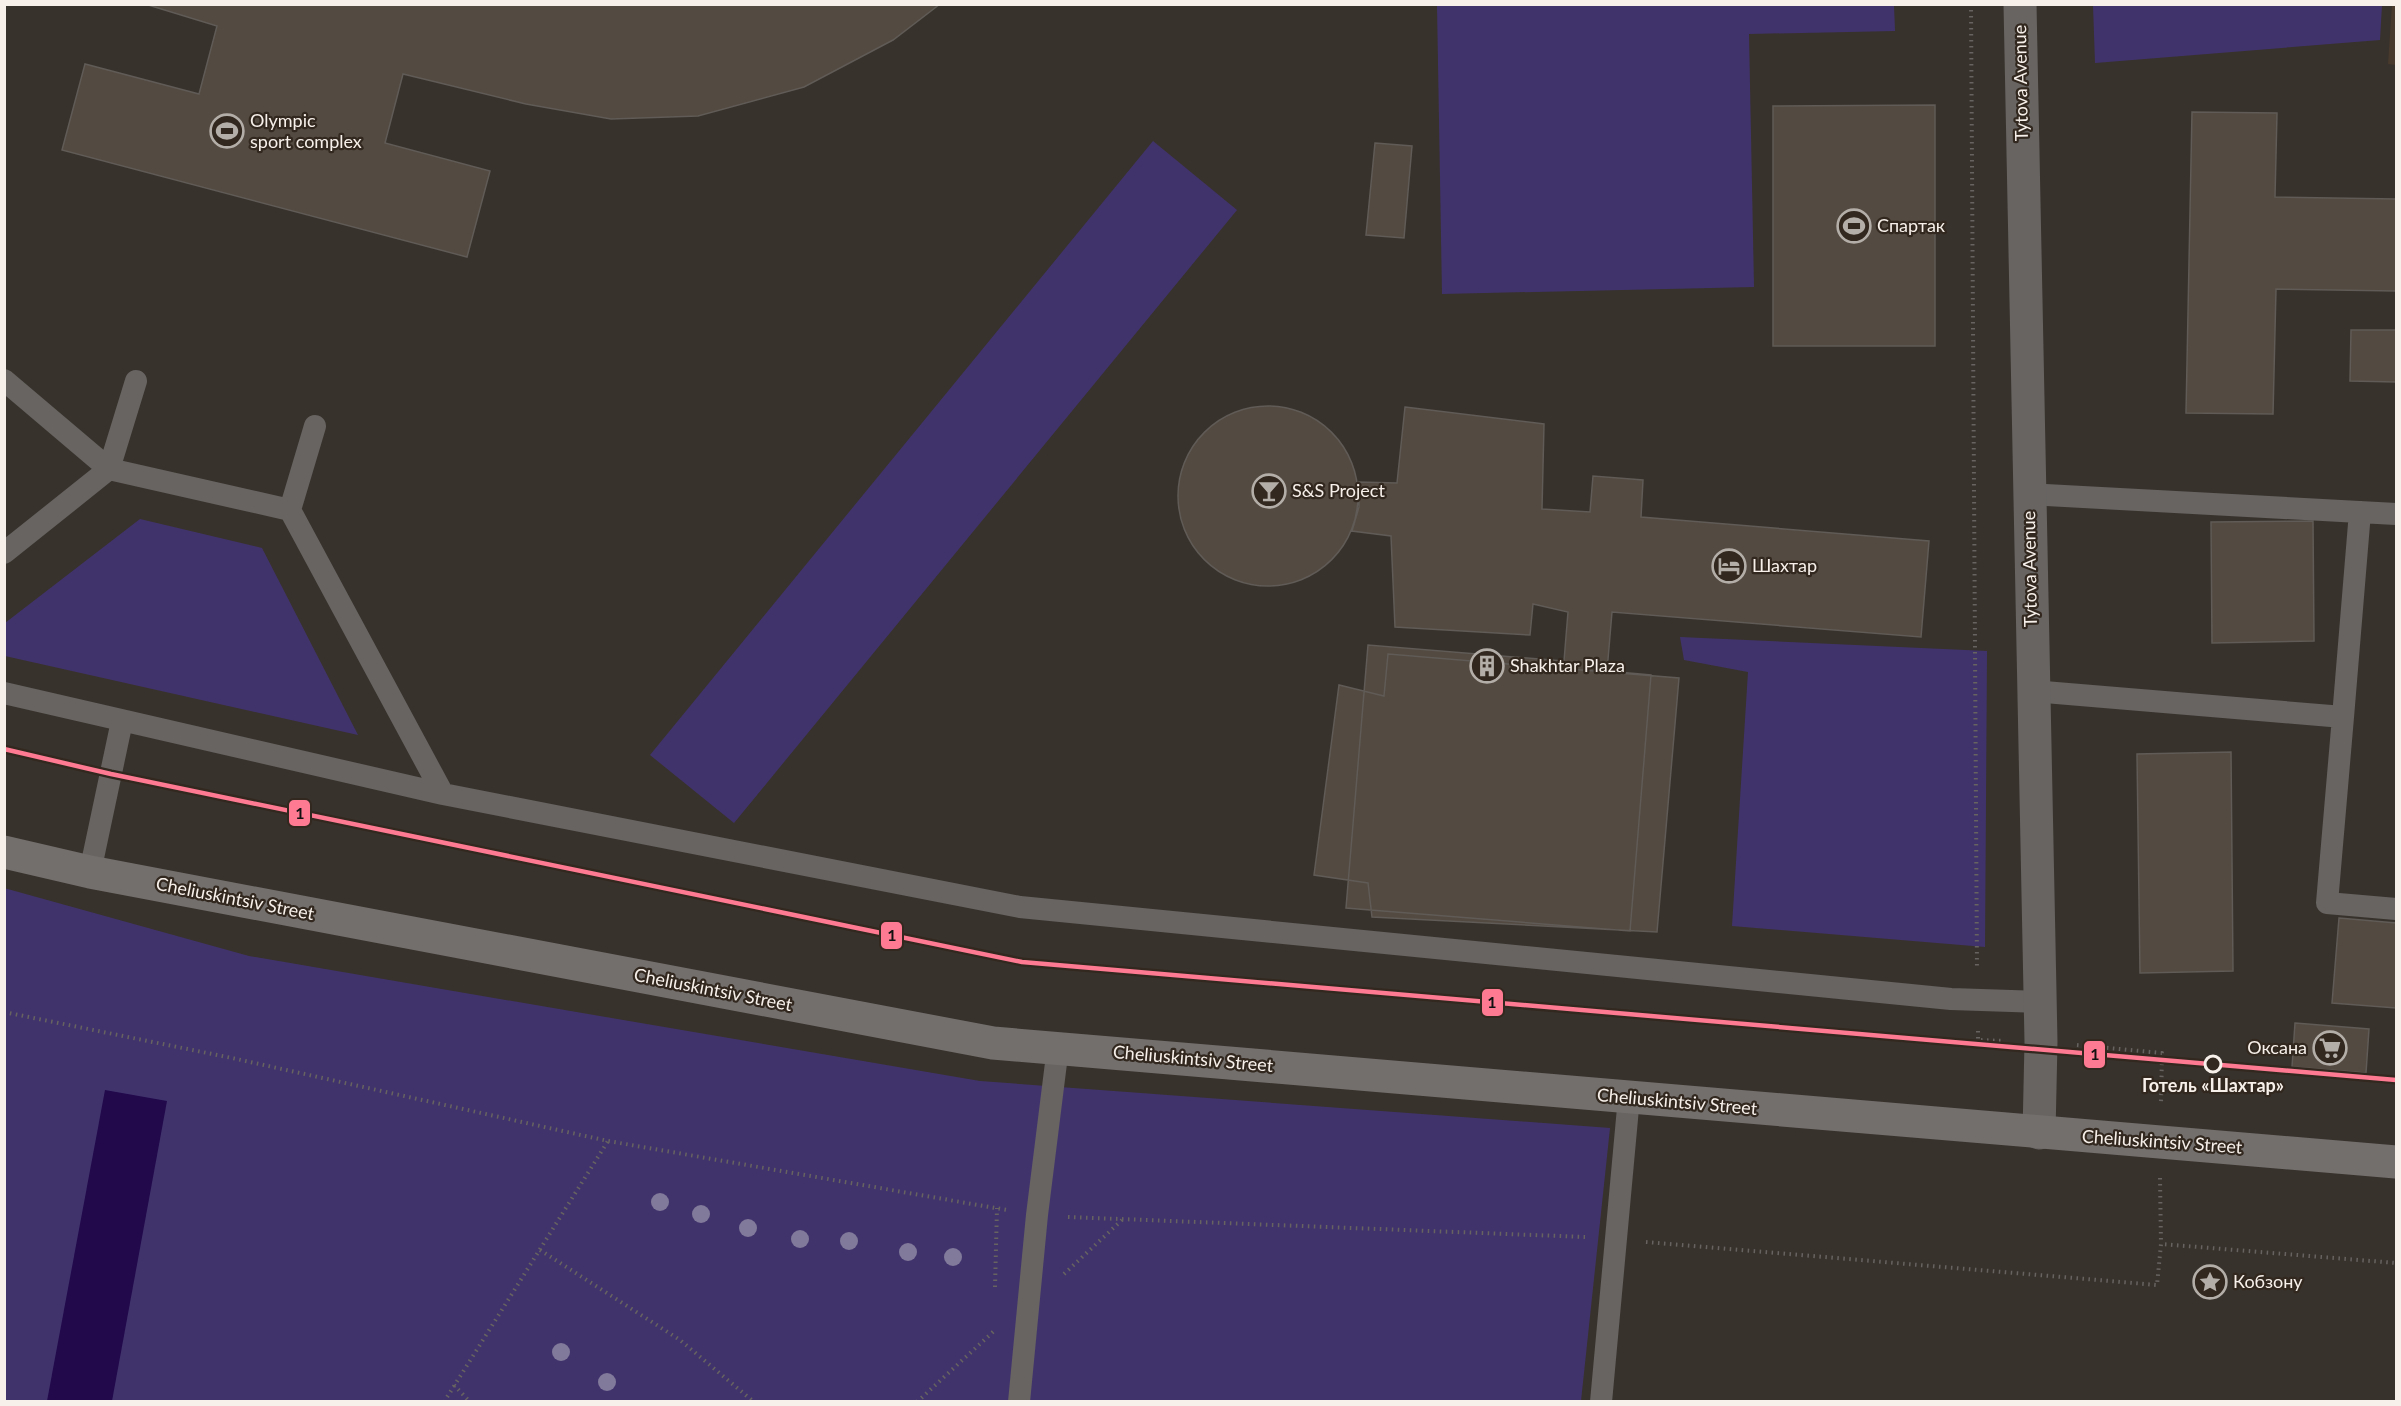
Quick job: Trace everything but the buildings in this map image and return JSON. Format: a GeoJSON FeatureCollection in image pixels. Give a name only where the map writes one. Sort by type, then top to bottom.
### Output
{"type":"FeatureCollection","features":[{"type":"Feature","properties":{"kind":"main road","name":"Cheliuskintsiv Street"},"geometry":{"type":"LineString","coordinates":[[4,852],[90,872],[993,1043],[2039,1133],[2160,1140],[2397,1162]]}},
{"type":"Feature","properties":{"kind":"street","name":"Tytova Avenue"},"geometry":{"type":"LineString","coordinates":[[2020,4],[2028,494],[2040,1002],[2039,1133]]}},
{"type":"Feature","properties":{"kind":"lane"},"geometry":{"type":"LineString","coordinates":[[4,380],[109,469],[290,510]]}},
{"type":"Feature","properties":{"kind":"lane"},"geometry":{"type":"LineString","coordinates":[[4,553],[109,469],[136,381]]}},
{"type":"Feature","properties":{"kind":"lane"},"geometry":{"type":"LineString","coordinates":[[315,426],[290,510],[443,794]]}},
{"type":"Feature","properties":{"kind":"lane"},"geometry":{"type":"LineString","coordinates":[[2028,494],[2397,514]]}},
{"type":"Feature","properties":{"kind":"lane"},"geometry":{"type":"LineString","coordinates":[[2360,512],[2327,903],[2397,909]]}},
{"type":"Feature","properties":{"kind":"lane"},"geometry":{"type":"LineString","coordinates":[[2032,691],[2343,717]]}},
{"type":"Feature","properties":{"kind":"lane"},"geometry":{"type":"LineString","coordinates":[[4,693],[443,794],[1020,907],[1939,998],[2040,1002]]}},
{"type":"Feature","properties":{"kind":"lane"},"geometry":{"type":"LineString","coordinates":[[90,872],[122,721]]}},
{"type":"Feature","properties":{"kind":"lane"},"geometry":{"type":"LineString","coordinates":[[1019,1401],[1037,1215],[1058,1047]]}},
{"type":"Feature","properties":{"kind":"lane"},"geometry":{"type":"LineString","coordinates":[[1601,1401],[1629,1098]]}},
{"type":"Feature","properties":{"kind":"path"},"geometry":{"type":"LineString","coordinates":[[4,1012],[232,1058],[608,1142],[1037,1215],[1616,1240],[2157,1285],[2161,1244],[2397,1263]]}},
{"type":"Feature","properties":{"kind":"path"},"geometry":{"type":"LineString","coordinates":[[444,1401],[608,1142]]}},
{"type":"Feature","properties":{"kind":"path"},"geometry":{"type":"LineString","coordinates":[[540,1250],[680,1340],[754,1401]]}},
{"type":"Feature","properties":{"kind":"path"},"geometry":{"type":"LineString","coordinates":[[454,1385],[470,1401]]}},
{"type":"Feature","properties":{"kind":"shaded area"},"geometry":{"type":"Polygon","coordinates":[[[2093,4],[2382,5],[2380,40],[2095,63],[2093,4]]]}},
{"type":"Feature","properties":{"kind":"shaded area"},"geometry":{"type":"Polygon","coordinates":[[[1437,5],[1894,5],[1895,31],[1749,34],[1754,287],[1442,294],[1437,5]]]}},
{"type":"Feature","properties":{"kind":"shaded area"},"geometry":{"type":"Polygon","coordinates":[[[2392,5],[2396,5],[2396,65],[2388,64],[2392,5]]]}},
{"type":"Feature","properties":{"kind":"shaded area"},"geometry":{"type":"Polygon","coordinates":[[[1153,141],[1237,210],[734,823],[650,755],[1153,141]]]}},
{"type":"Feature","properties":{"kind":"shaded area"},"geometry":{"type":"Polygon","coordinates":[[[140,519],[262,548],[358,735],[5,656],[5,623],[140,519]]]}},
{"type":"Feature","properties":{"kind":"shaded area"},"geometry":{"type":"Polygon","coordinates":[[[1680,637],[1987,651],[1985,947],[1732,926],[1748,672],[1684,660],[1680,637]]]}},
{"type":"Feature","properties":{"kind":"shaded area"},"geometry":{"type":"Polygon","coordinates":[[[4,888],[249,956],[980,1081],[1610,1128],[1581,1401],[5,1401],[4,888]]]}},
{"type":"Feature","properties":{"kind":"shaded area"},"geometry":{"type":"Polygon","coordinates":[[[105,1090],[167,1101],[112,1401],[47,1401],[105,1090]]]}},
{"type":"Feature","properties":{"kind":"transit line","name":"1"},"geometry":{"type":"LineString","coordinates":[[4,749],[111,774],[1022,962],[2396,1080]]}},
{"type":"Feature","properties":{"kind":"place","name":"Olympic sport complex"},"geometry":{"type":"Point","coordinates":[227,131]}},
{"type":"Feature","properties":{"kind":"place","name":"Спартак"},"geometry":{"type":"Point","coordinates":[1854,226]}},
{"type":"Feature","properties":{"kind":"place","name":"S&S Project"},"geometry":{"type":"Point","coordinates":[1269,491]}},
{"type":"Feature","properties":{"kind":"place","name":"Шахтар"},"geometry":{"type":"Point","coordinates":[1729,566]}},
{"type":"Feature","properties":{"kind":"place","name":"Shakhtar Plaza"},"geometry":{"type":"Point","coordinates":[1487,666]}},
{"type":"Feature","properties":{"kind":"place","name":"Оксана"},"geometry":{"type":"Point","coordinates":[2330,1048]}},
{"type":"Feature","properties":{"kind":"place","name":"Готель «Шахтар»"},"geometry":{"type":"Point","coordinates":[2213,1064]}},
{"type":"Feature","properties":{"kind":"place","name":"Кобзону"},"geometry":{"type":"Point","coordinates":[2210,1282]}}]}
